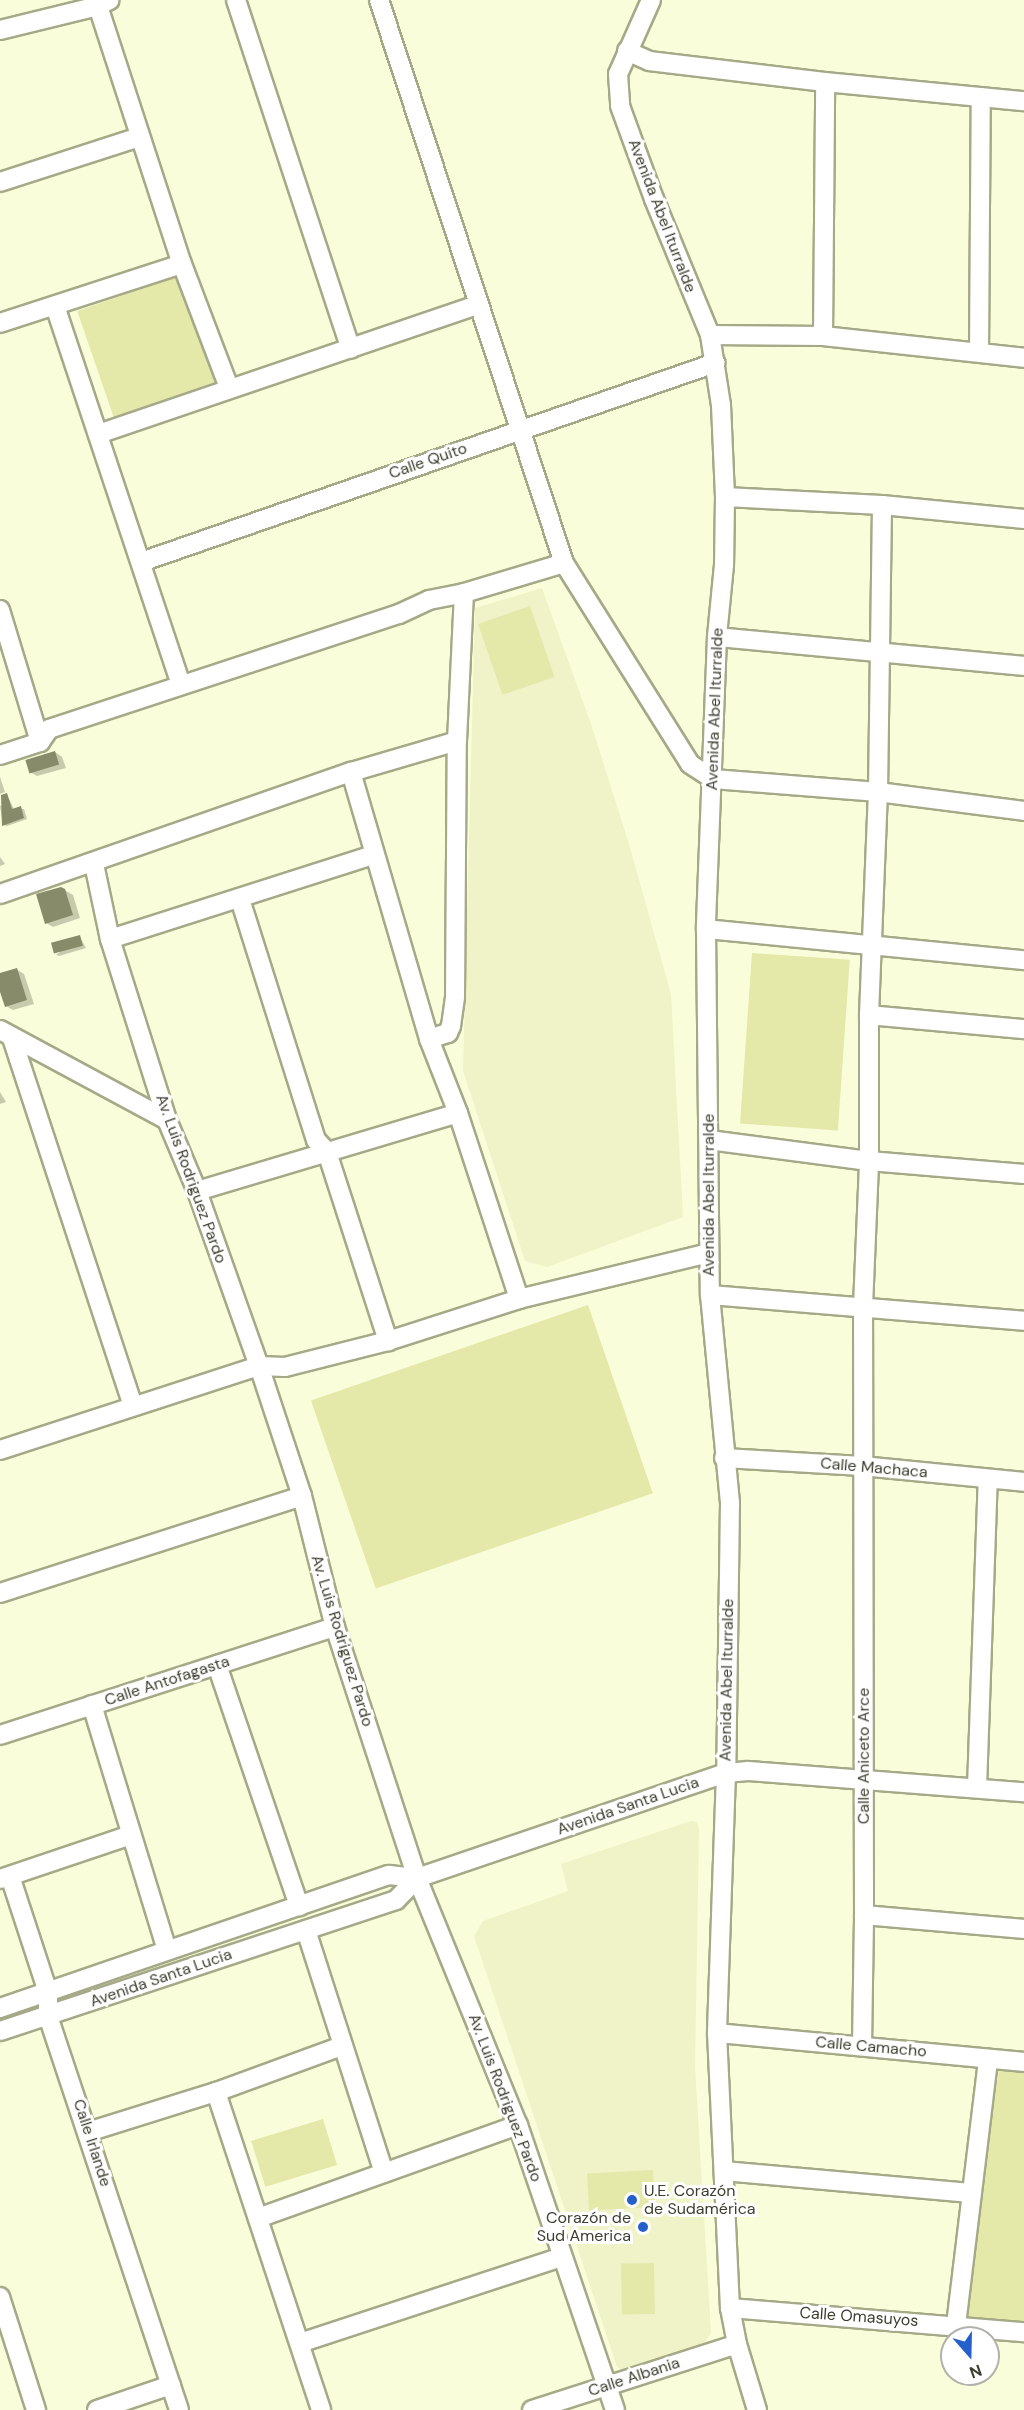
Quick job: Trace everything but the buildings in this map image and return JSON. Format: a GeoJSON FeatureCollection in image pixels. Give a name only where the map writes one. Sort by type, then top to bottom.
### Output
{"type":"FeatureCollection","features":[{"type":"Feature","properties":{"kind":"street"},"geometry":{"type":"LineString","coordinates":[[236,0],[351,349]]}},
{"type":"Feature","properties":{"kind":"street"},"geometry":{"type":"LineString","coordinates":[[379,0],[477,305],[564,563],[690,764],[713,779],[878,792],[1024,811]]}},
{"type":"Feature","properties":{"kind":"street","name":"Avenida Abel Iturralde"},"geometry":{"type":"LineString","coordinates":[[651,0],[618,74],[620,106],[654,199],[710,336],[721,405],[725,497],[724,565],[717,637],[706,929],[710,1294],[723,1458],[730,1503],[726,1773],[717,2033],[730,2308],[737,2344],[757,2410]]}},
{"type":"Feature","properties":{"kind":"street"},"geometry":{"type":"LineString","coordinates":[[0,30],[104,3],[139,137],[182,264],[229,388]]}},
{"type":"Feature","properties":{"kind":"street"},"geometry":{"type":"LineString","coordinates":[[627,51],[649,61],[825,82],[1024,101]]}},
{"type":"Feature","properties":{"kind":"street"},"geometry":{"type":"LineString","coordinates":[[823,336],[825,82]]}},
{"type":"Feature","properties":{"kind":"street"},"geometry":{"type":"LineString","coordinates":[[979,352],[981,97]]}},
{"type":"Feature","properties":{"kind":"street"},"geometry":{"type":"LineString","coordinates":[[0,182],[139,137]]}},
{"type":"Feature","properties":{"kind":"street"},"geometry":{"type":"LineString","coordinates":[[0,323],[182,264]]}},
{"type":"Feature","properties":{"kind":"street"},"geometry":{"type":"LineString","coordinates":[[98,434],[477,305]]}},
{"type":"Feature","properties":{"kind":"street"},"geometry":{"type":"LineString","coordinates":[[55,306],[181,685]]}},
{"type":"Feature","properties":{"kind":"street"},"geometry":{"type":"LineString","coordinates":[[710,336],[823,336],[1024,358]]}},
{"type":"Feature","properties":{"kind":"street","name":"Calle Quito"},"geometry":{"type":"LineString","coordinates":[[141,562],[715,363]]}},
{"type":"Feature","properties":{"kind":"street"},"geometry":{"type":"LineString","coordinates":[[725,497],[882,505],[1024,519]]}},
{"type":"Feature","properties":{"kind":"street","name":"Calle Aniceto Arce"},"geometry":{"type":"LineString","coordinates":[[862,2046],[865,1779],[863,1307],[869,1161],[869,1015],[878,792],[882,505]]}},
{"type":"Feature","properties":{"kind":"street"},"geometry":{"type":"LineString","coordinates":[[0,755],[40,742],[48,729],[399,614],[429,600],[464,593],[564,563]]}},
{"type":"Feature","properties":{"kind":"street"},"geometry":{"type":"LineString","coordinates":[[429,1039],[448,1033],[455,996],[457,741],[464,593]]}},
{"type":"Feature","properties":{"kind":"street"},"geometry":{"type":"LineString","coordinates":[[0,610],[40,742]]}},
{"type":"Feature","properties":{"kind":"street"},"geometry":{"type":"LineString","coordinates":[[717,637],[1024,666]]}},
{"type":"Feature","properties":{"kind":"street"},"geometry":{"type":"LineString","coordinates":[[0,894],[93,864],[351,772],[457,741]]}},
{"type":"Feature","properties":{"kind":"street"},"geometry":{"type":"LineString","coordinates":[[351,772],[429,1039],[458,1113],[519,1299]]}},
{"type":"Feature","properties":{"kind":"street"},"geometry":{"type":"LineString","coordinates":[[110,939],[374,855]]}},
{"type":"Feature","properties":{"kind":"street","name":"Av. Luis Rodriguez Pardo"},"geometry":{"type":"LineString","coordinates":[[93,864],[110,939],[167,1120],[197,1191],[302,1496],[335,1627],[417,1878],[518,2125],[615,2410]]}},
{"type":"Feature","properties":{"kind":"street"},"geometry":{"type":"LineString","coordinates":[[240,899],[316,1140],[327,1152],[388,1341]]}},
{"type":"Feature","properties":{"kind":"street"},"geometry":{"type":"LineString","coordinates":[[706,929],[1024,960]]}},
{"type":"Feature","properties":{"kind":"street"},"geometry":{"type":"LineString","coordinates":[[869,1015],[1024,1029]]}},
{"type":"Feature","properties":{"kind":"street"},"geometry":{"type":"LineString","coordinates":[[6,1034],[167,1120]]}},
{"type":"Feature","properties":{"kind":"street"},"geometry":{"type":"LineString","coordinates":[[6,1034],[133,1407]]}},
{"type":"Feature","properties":{"kind":"street"},"geometry":{"type":"LineString","coordinates":[[197,1191],[458,1113]]}},
{"type":"Feature","properties":{"kind":"street"},"geometry":{"type":"LineString","coordinates":[[709,1140],[869,1161],[1024,1174]]}},
{"type":"Feature","properties":{"kind":"street"},"geometry":{"type":"LineString","coordinates":[[1,1446],[133,1407],[259,1366],[285,1367],[388,1341],[519,1299],[709,1253]]}},
{"type":"Feature","properties":{"kind":"street"},"geometry":{"type":"LineString","coordinates":[[710,1294],[1024,1321]]}},
{"type":"Feature","properties":{"kind":"street","name":"Calle Machaca"},"geometry":{"type":"LineString","coordinates":[[723,1458],[862,1466],[1024,1482]]}},
{"type":"Feature","properties":{"kind":"street"},"geometry":{"type":"LineString","coordinates":[[977,1788],[988,1479]]}},
{"type":"Feature","properties":{"kind":"street"},"geometry":{"type":"LineString","coordinates":[[0,1593],[302,1496]]}},
{"type":"Feature","properties":{"kind":"street","name":"Calle Antofagasta"},"geometry":{"type":"LineString","coordinates":[[0,1735],[335,1627]]}},
{"type":"Feature","properties":{"kind":"street"},"geometry":{"type":"LineString","coordinates":[[218,1665],[299,1906]]}},
{"type":"Feature","properties":{"kind":"street"},"geometry":{"type":"LineString","coordinates":[[92,1705],[167,1950]]}},
{"type":"Feature","properties":{"kind":"street","name":"Avenida Santa Lucia"},"geometry":{"type":"LineString","coordinates":[[0,2008],[389,1875],[417,1878],[726,1773],[748,1771],[1024,1792]]}},
{"type":"Feature","properties":{"kind":"street"},"geometry":{"type":"LineString","coordinates":[[5,1877],[131,1835]]}},
{"type":"Feature","properties":{"kind":"street","name":"Calle Irlande"},"geometry":{"type":"LineString","coordinates":[[5,1877],[48,1992],[48,2016],[179,2410]]}},
{"type":"Feature","properties":{"kind":"street","name":"Avenida Santa Lucia"},"geometry":{"type":"LineString","coordinates":[[0,2031],[396,1900],[417,1878]]}},
{"type":"Feature","properties":{"kind":"street"},"geometry":{"type":"LineString","coordinates":[[864,1915],[1024,1929]]}},
{"type":"Feature","properties":{"kind":"street"},"geometry":{"type":"LineString","coordinates":[[306,1930],[384,2173]]}},
{"type":"Feature","properties":{"kind":"street","name":"Calle Camacho"},"geometry":{"type":"LineString","coordinates":[[717,2033],[1024,2062]]}},
{"type":"Feature","properties":{"kind":"street"},"geometry":{"type":"LineString","coordinates":[[88,2132],[216,2092],[342,2046]]}},
{"type":"Feature","properties":{"kind":"street"},"geometry":{"type":"LineString","coordinates":[[956,2325],[970,2193],[988,2059]]}},
{"type":"Feature","properties":{"kind":"street"},"geometry":{"type":"LineString","coordinates":[[216,2092],[321,2410]]}},
{"type":"Feature","properties":{"kind":"street"},"geometry":{"type":"LineString","coordinates":[[258,2218],[518,2125]]}},
{"type":"Feature","properties":{"kind":"street"},"geometry":{"type":"LineString","coordinates":[[724,2171],[970,2193]]}},
{"type":"Feature","properties":{"kind":"street"},"geometry":{"type":"LineString","coordinates":[[300,2343],[562,2257]]}},
{"type":"Feature","properties":{"kind":"street"},"geometry":{"type":"LineString","coordinates":[[0,2297],[36,2410]]}},
{"type":"Feature","properties":{"kind":"street","name":"Calle Omasuyos"},"geometry":{"type":"LineString","coordinates":[[730,2308],[1024,2332]]}},
{"type":"Feature","properties":{"kind":"street","name":"Calle Albania"},"geometry":{"type":"LineString","coordinates":[[532,2410],[737,2344]]}},
{"type":"Feature","properties":{"kind":"street"},"geometry":{"type":"LineString","coordinates":[[97,2410],[171,2385]]}},
{"type":"Feature","properties":{"kind":"shaded area"},"geometry":{"type":"Polygon","coordinates":[[[185,274],[221,380],[114,417],[77,311],[185,274]]]}},
{"type":"Feature","properties":{"kind":"shaded area"},"geometry":{"type":"Polygon","coordinates":[[[542,588],[592,727],[629,844],[671,994],[683,1217],[547,1267],[525,1261],[463,1071],[475,608],[542,588]]]}},
{"type":"Feature","properties":{"kind":"shaded area"},"geometry":{"type":"Polygon","coordinates":[[[530,606],[554,677],[502,695],[478,624],[530,606]]]}},
{"type":"Feature","properties":{"kind":"shaded area"},"geometry":{"type":"Polygon","coordinates":[[[752,953],[850,960],[838,1130],[740,1124],[752,953]]]}},
{"type":"Feature","properties":{"kind":"shaded area"},"geometry":{"type":"Polygon","coordinates":[[[588,1305],[653,1493],[376,1589],[311,1400],[588,1305]]]}},
{"type":"Feature","properties":{"kind":"shaded area","name":"U.E. Corazón de Sudamérica"},"geometry":{"type":"Polygon","coordinates":[[[691,1821],[697,1822],[699,1829],[695,2067],[711,2333],[702,2347],[626,2371],[617,2367],[474,1936],[483,1921],[568,1891],[561,1864],[691,1821]]]}},
{"type":"Feature","properties":{"kind":"shaded area"},"geometry":{"type":"Polygon","coordinates":[[[999,2069],[1024,2072],[1024,2327],[962,2319],[999,2069]]]}},
{"type":"Feature","properties":{"kind":"shaded area"},"geometry":{"type":"Polygon","coordinates":[[[323,2119],[337,2165],[265,2187],[251,2141],[323,2119]]]}},
{"type":"Feature","properties":{"kind":"shaded area"},"geometry":{"type":"Polygon","coordinates":[[[653,2170],[655,2207],[589,2210],[587,2173],[653,2170]]]}},
{"type":"Feature","properties":{"kind":"shaded area"},"geometry":{"type":"Polygon","coordinates":[[[654,2263],[655,2314],[622,2315],[621,2264],[654,2263]]]}},
{"type":"Feature","properties":{"kind":"place","name":"U.E. Corazón de Sudamérica"},"geometry":{"type":"Point","coordinates":[632,2200]}},
{"type":"Feature","properties":{"kind":"place","name":"Corazón de Sud America"},"geometry":{"type":"Point","coordinates":[643,2227]}}]}
